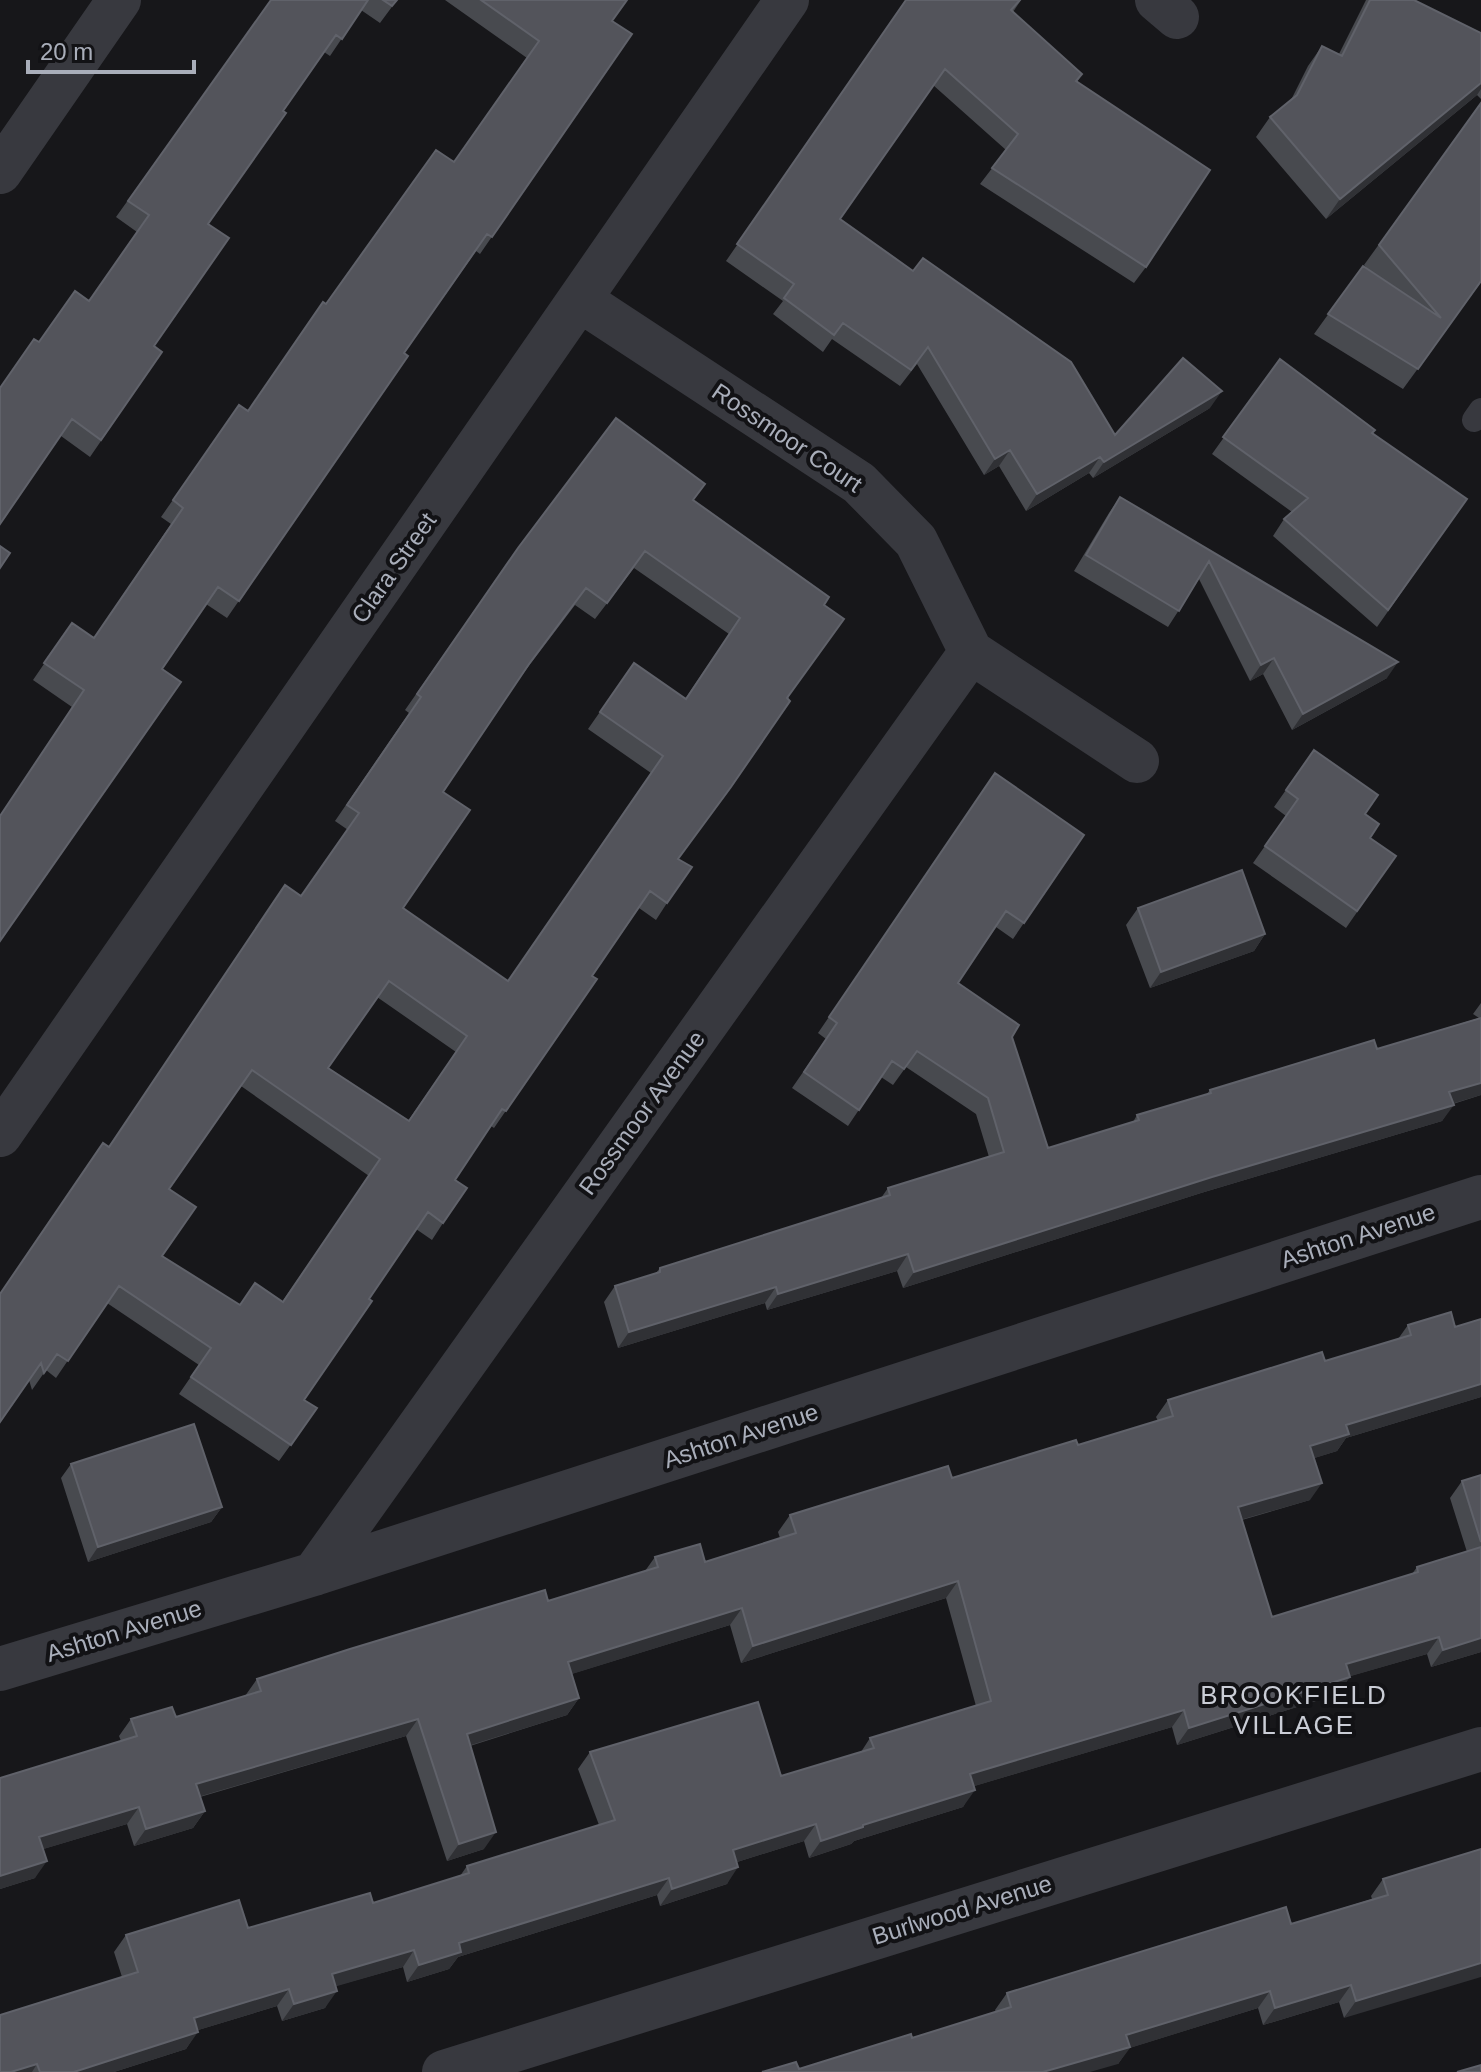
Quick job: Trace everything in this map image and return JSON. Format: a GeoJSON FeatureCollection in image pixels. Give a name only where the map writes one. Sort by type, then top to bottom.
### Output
{"type":"FeatureCollection","features":[{"type":"Feature","properties":{"kind":"street"},"geometry":{"type":"LineString","coordinates":[[0,172],[119,0]]}},
{"type":"Feature","properties":{"kind":"street","name":"Clara Street"},"geometry":{"type":"LineString","coordinates":[[0,1135],[787,0]]}},
{"type":"Feature","properties":{"kind":"street","name":"Rossmoor Court"},"geometry":{"type":"LineString","coordinates":[[580,300],[859,483],[916,541],[971,652]]}},
{"type":"Feature","properties":{"kind":"street"},"geometry":{"type":"LineString","coordinates":[[971,652],[1137,761]]}},
{"type":"Feature","properties":{"kind":"street","name":"Rossmoor Avenue"},"geometry":{"type":"LineString","coordinates":[[314,1574],[971,652]]}},
{"type":"Feature","properties":{"kind":"street","name":"Ashton Avenue"},"geometry":{"type":"LineString","coordinates":[[0,1669],[314,1574],[1481,1197]]}},
{"type":"Feature","properties":{"kind":"street","name":"Burlwood Avenue"},"geometry":{"type":"LineString","coordinates":[[444,2072],[1481,1749]]}},
{"type":"Feature","properties":{"kind":"building"},"geometry":{"type":"Polygon","coordinates":[[[271,0],[368,0],[342,39],[336,35],[208,224],[229,238],[154,346],[162,352],[101,440],[72,419],[0,524],[0,388],[34,339],[39,342],[75,291],[89,301],[149,215],[128,201],[271,0]]]}},
{"type":"Feature","properties":{"kind":"building"},"geometry":{"type":"Polygon","coordinates":[[[383,0],[397,0],[392,6],[383,0]]]}},
{"type":"Feature","properties":{"kind":"building"},"geometry":{"type":"Polygon","coordinates":[[[481,0],[627,0],[612,21],[632,34],[492,237],[487,234],[404,353],[408,356],[239,601],[218,587],[162,669],[181,682],[0,941],[0,816],[84,690],[44,663],[72,623],[94,638],[183,508],[173,500],[239,405],[248,411],[323,302],[326,304],[436,150],[454,162],[539,41],[481,0]]]}},
{"type":"Feature","properties":{"kind":"building"},"geometry":{"type":"Polygon","coordinates":[[[906,0],[1020,0],[1011,10],[1082,74],[1076,81],[1210,170],[1146,267],[992,168],[1018,134],[945,69],[840,219],[913,271],[923,258],[1071,362],[1115,435],[1183,358],[1222,391],[1104,462],[1100,457],[1037,494],[1010,450],[995,459],[928,347],[911,370],[843,323],[834,335],[784,298],[794,284],[737,244],[906,0]]]}},
{"type":"Feature","properties":{"kind":"building"},"geometry":{"type":"Polygon","coordinates":[[[1370,0],[1414,0],[1481,33],[1481,83],[1340,199],[1270,117],[1297,95],[1322,46],[1342,56],[1370,0]]]}},
{"type":"Feature","properties":{"kind":"building"},"geometry":{"type":"Polygon","coordinates":[[[1481,103],[1481,281],[1418,369],[1328,314],[1363,266],[1441,318],[1379,245],[1481,103]]]}},
{"type":"Feature","properties":{"kind":"building"},"geometry":{"type":"Polygon","coordinates":[[[1280,359],[1375,430],[1372,433],[1467,499],[1388,610],[1284,519],[1308,498],[1223,437],[1280,359]]]}},
{"type":"Feature","properties":{"kind":"building"},"geometry":{"type":"Polygon","coordinates":[[[616,418],[705,484],[693,500],[829,597],[824,605],[844,619],[787,698],[790,701],[731,787],[678,859],[692,867],[667,903],[650,891],[592,976],[597,979],[506,1111],[502,1109],[455,1180],[467,1188],[443,1223],[428,1212],[369,1299],[372,1301],[304,1400],[317,1408],[291,1445],[191,1377],[211,1348],[119,1286],[68,1361],[57,1354],[44,1373],[41,1363],[0,1422],[0,1294],[103,1143],[109,1147],[285,885],[301,896],[359,813],[347,805],[421,697],[417,694],[518,548],[616,418]],[[645,551],[607,603],[586,588],[529,664],[443,792],[470,810],[403,908],[508,981],[663,756],[600,712],[634,663],[686,699],[740,618],[645,551]],[[389,981],[328,1068],[409,1121],[467,1036],[389,981]],[[252,1070],[169,1189],[196,1207],[162,1256],[240,1305],[255,1283],[283,1302],[380,1159],[252,1070]]]}},
{"type":"Feature","properties":{"kind":"building"},"geometry":{"type":"Polygon","coordinates":[[[1120,497],[1398,662],[1303,714],[1274,658],[1261,665],[1209,561],[1179,611],[1086,555],[1120,497]]]}},
{"type":"Feature","properties":{"kind":"building"},"geometry":{"type":"Polygon","coordinates":[[[0,546],[10,553],[0,568],[0,546]]]}},
{"type":"Feature","properties":{"kind":"building"},"geometry":{"type":"Polygon","coordinates":[[[1314,750],[1378,795],[1365,814],[1379,824],[1370,838],[1396,856],[1357,911],[1265,846],[1298,799],[1286,790],[1314,750]]]}},
{"type":"Feature","properties":{"kind":"building"},"geometry":{"type":"Polygon","coordinates":[[[995,773],[1084,835],[1024,923],[1006,911],[958,983],[1019,1025],[1012,1037],[1048,1148],[1139,1120],[1137,1115],[1211,1093],[1210,1090],[1374,1040],[1377,1049],[1481,1018],[1481,1083],[1449,1092],[1454,1105],[1212,1177],[914,1272],[908,1254],[778,1294],[776,1287],[629,1332],[615,1286],[660,1272],[660,1268],[890,1195],[888,1188],[1004,1152],[988,1098],[917,1051],[904,1069],[892,1061],[859,1110],[804,1072],[837,1023],[829,1017],[995,773]]]}},
{"type":"Feature","properties":{"kind":"building"},"geometry":{"type":"Polygon","coordinates":[[[1242,870],[1265,934],[1161,972],[1138,908],[1242,870]]]}},
{"type":"Feature","properties":{"kind":"building"},"geometry":{"type":"Polygon","coordinates":[[[1451,1312],[1455,1327],[1481,1319],[1481,1384],[1346,1425],[1349,1434],[1310,1446],[1322,1483],[1238,1507],[1272,1617],[1418,1572],[1417,1567],[1481,1547],[1481,1638],[1443,1650],[1439,1637],[1346,1664],[1350,1677],[1189,1728],[1184,1710],[970,1774],[975,1790],[821,1841],[816,1824],[733,1850],[738,1867],[672,1889],[669,1878],[459,1943],[461,1952],[419,1965],[414,1950],[332,1974],[337,1991],[294,2004],[289,1989],[194,2018],[198,2032],[74,2072],[40,2072],[37,2064],[0,2072],[0,2015],[138,1972],[126,1935],[239,1900],[248,1928],[370,1893],[373,1903],[469,1873],[467,1866],[615,1820],[590,1752],[758,1702],[781,1776],[874,1748],[870,1738],[991,1701],[958,1581],[753,1646],[742,1608],[568,1662],[579,1698],[467,1734],[496,1832],[459,1844],[418,1719],[196,1784],[205,1811],[146,1829],[139,1807],[39,1837],[47,1861],[0,1876],[0,1778],[137,1736],[131,1719],[172,1707],[176,1717],[261,1691],[257,1679],[545,1590],[548,1601],[658,1567],[655,1557],[700,1544],[705,1562],[796,1533],[790,1515],[948,1466],[952,1478],[1076,1440],[1078,1445],[1173,1416],[1168,1400],[1322,1352],[1325,1361],[1411,1335],[1408,1325],[1451,1312]]]}},
{"type":"Feature","properties":{"kind":"building"},"geometry":{"type":"Polygon","coordinates":[[[194,1424],[222,1507],[98,1547],[71,1464],[194,1424]]]}},
{"type":"Feature","properties":{"kind":"building"},"geometry":{"type":"Polygon","coordinates":[[[1481,1475],[1481,1542],[1462,1481],[1481,1475]]]}},
{"type":"Feature","properties":{"kind":"building"},"geometry":{"type":"Polygon","coordinates":[[[1481,1849],[1481,1963],[1356,2001],[1351,1985],[1275,2008],[1270,1991],[1126,2035],[1130,2047],[1043,2072],[762,2072],[796,2062],[799,2069],[1011,2007],[1007,1993],[1286,1907],[1291,1924],[1388,1895],[1383,1879],[1481,1849]]]}},
{"type":"Feature","properties":{"kind":"building"},"geometry":{"type":"Polygon","coordinates":[[[1481,2065],[1481,2072],[1457,2072],[1481,2065]]]}},
{"type":"Feature","properties":{"kind":"district","name":"BROOKFIELD VILLAGE"},"geometry":{"type":"Point","coordinates":[1294,1710]}}]}
